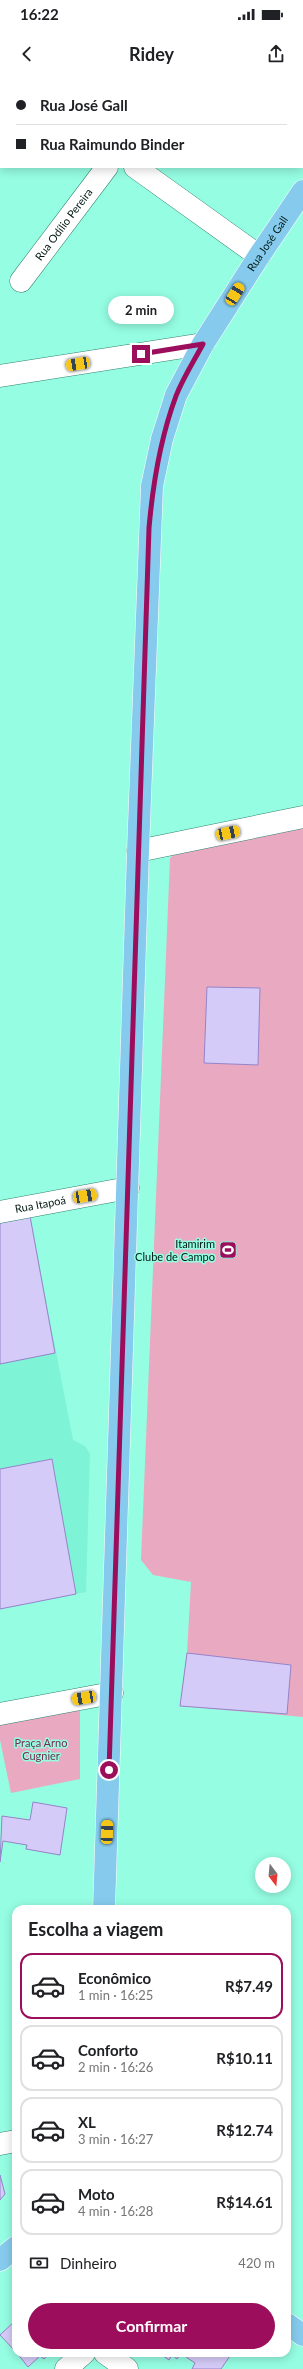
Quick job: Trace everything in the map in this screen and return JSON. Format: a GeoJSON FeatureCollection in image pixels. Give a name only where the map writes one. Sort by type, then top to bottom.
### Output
{"type":"FeatureCollection","features":[{"type":"Feature","properties":{"kind":"main road","name":"Rua José Gall"},"geometry":{"type":"LineString","coordinates":[[104,1905],[138,851],[152,486],[162,439],[176,395],[203,344],[259,256],[303,191]]}},
{"type":"Feature","properties":{"kind":"main road"},"geometry":{"type":"LineString","coordinates":[[0,2260],[12,2250]]}},
{"type":"Feature","properties":{"kind":"main road"},"geometry":{"type":"LineString","coordinates":[[291,2327],[303,2335]]}},
{"type":"Feature","properties":{"kind":"street","name":"Rua Odílio Pereira"},"geometry":{"type":"LineString","coordinates":[[21,281],[106,168]]}},
{"type":"Feature","properties":{"kind":"street"},"geometry":{"type":"LineString","coordinates":[[136,168],[259,256]]}},
{"type":"Feature","properties":{"kind":"street"},"geometry":{"type":"LineString","coordinates":[[0,376],[203,344]]}},
{"type":"Feature","properties":{"kind":"street"},"geometry":{"type":"LineString","coordinates":[[138,851],[303,817]]}},
{"type":"Feature","properties":{"kind":"street","name":"Rua Itapoá"},"geometry":{"type":"LineString","coordinates":[[0,1212],[128,1188]]}},
{"type":"Feature","properties":{"kind":"street"},"geometry":{"type":"LineString","coordinates":[[0,1714],[112,1693]]}},
{"type":"Feature","properties":{"kind":"street"},"geometry":{"type":"LineString","coordinates":[[0,2144],[12,2142]]}},
{"type":"Feature","properties":{"kind":"street"},"geometry":{"type":"LineString","coordinates":[[66,2369],[80,2357]]}},
{"type":"Feature","properties":{"kind":"street"},"geometry":{"type":"LineString","coordinates":[[110,2357],[127,2369]]}},
{"type":"Feature","properties":{"kind":"shaded area"},"geometry":{"type":"Polygon","coordinates":[[[30,1216],[73,1440],[85,1446],[90,1454],[86,1592],[0,1609],[0,1222],[30,1216]]]}},
{"type":"Feature","properties":{"kind":"green space","name":"Itamirim Clube de Campo"},"geometry":{"type":"Polygon","coordinates":[[[303,826],[303,1717],[180,1706],[187,1653],[191,1582],[153,1575],[141,1560],[170,858],[179,850],[303,826]]]}},
{"type":"Feature","properties":{"kind":"green space","name":"Praça Arno Cugnier"},"geometry":{"type":"Polygon","coordinates":[[[80,1705],[80,1779],[11,1793],[0,1740],[0,1720],[80,1705]]]}},
{"type":"Feature","properties":{"kind":"building"},"geometry":{"type":"Polygon","coordinates":[[[207,987],[260,988],[258,1065],[204,1063],[207,987]]]}},
{"type":"Feature","properties":{"kind":"building"},"geometry":{"type":"Polygon","coordinates":[[[30,1216],[55,1353],[0,1364],[0,1222],[30,1216]]]}},
{"type":"Feature","properties":{"kind":"building"},"geometry":{"type":"Polygon","coordinates":[[[52,1459],[76,1594],[0,1609],[0,1469],[52,1459]]]}},
{"type":"Feature","properties":{"kind":"building"},"geometry":{"type":"Polygon","coordinates":[[[187,1653],[291,1665],[287,1714],[180,1706],[187,1653]]]}},
{"type":"Feature","properties":{"kind":"building"},"geometry":{"type":"Polygon","coordinates":[[[33,1802],[67,1808],[60,1855],[26,1849],[27,1845],[3,1841],[0,1862],[2,1816],[30,1820],[33,1802]]]}},
{"type":"Feature","properties":{"kind":"building"},"geometry":{"type":"Polygon","coordinates":[[[0,2175],[5,2194],[0,2200],[0,2175]]]}},
{"type":"Feature","properties":{"kind":"building"},"geometry":{"type":"Polygon","coordinates":[[[12,2324],[12,2348],[0,2335],[12,2324]]]}},
{"type":"Feature","properties":{"kind":"building"},"geometry":{"type":"Polygon","coordinates":[[[20,2357],[39,2357],[28,2367],[20,2357]]]}},
{"type":"Feature","properties":{"kind":"building"},"geometry":{"type":"Polygon","coordinates":[[[186,2357],[229,2357],[221,2369],[192,2369],[195,2363],[186,2357]]]}},
{"type":"Feature","properties":{"kind":"place","name":"Itamirim Clube de Campo"},"geometry":{"type":"Point","coordinates":[228,1250]}},
{"type":"Feature","properties":{"kind":"route"},"geometry":{"type":"LineString","coordinates":[[109,1770],[149,528],[152,486],[162,439],[176,395],[203,344],[141,354]]}}]}
